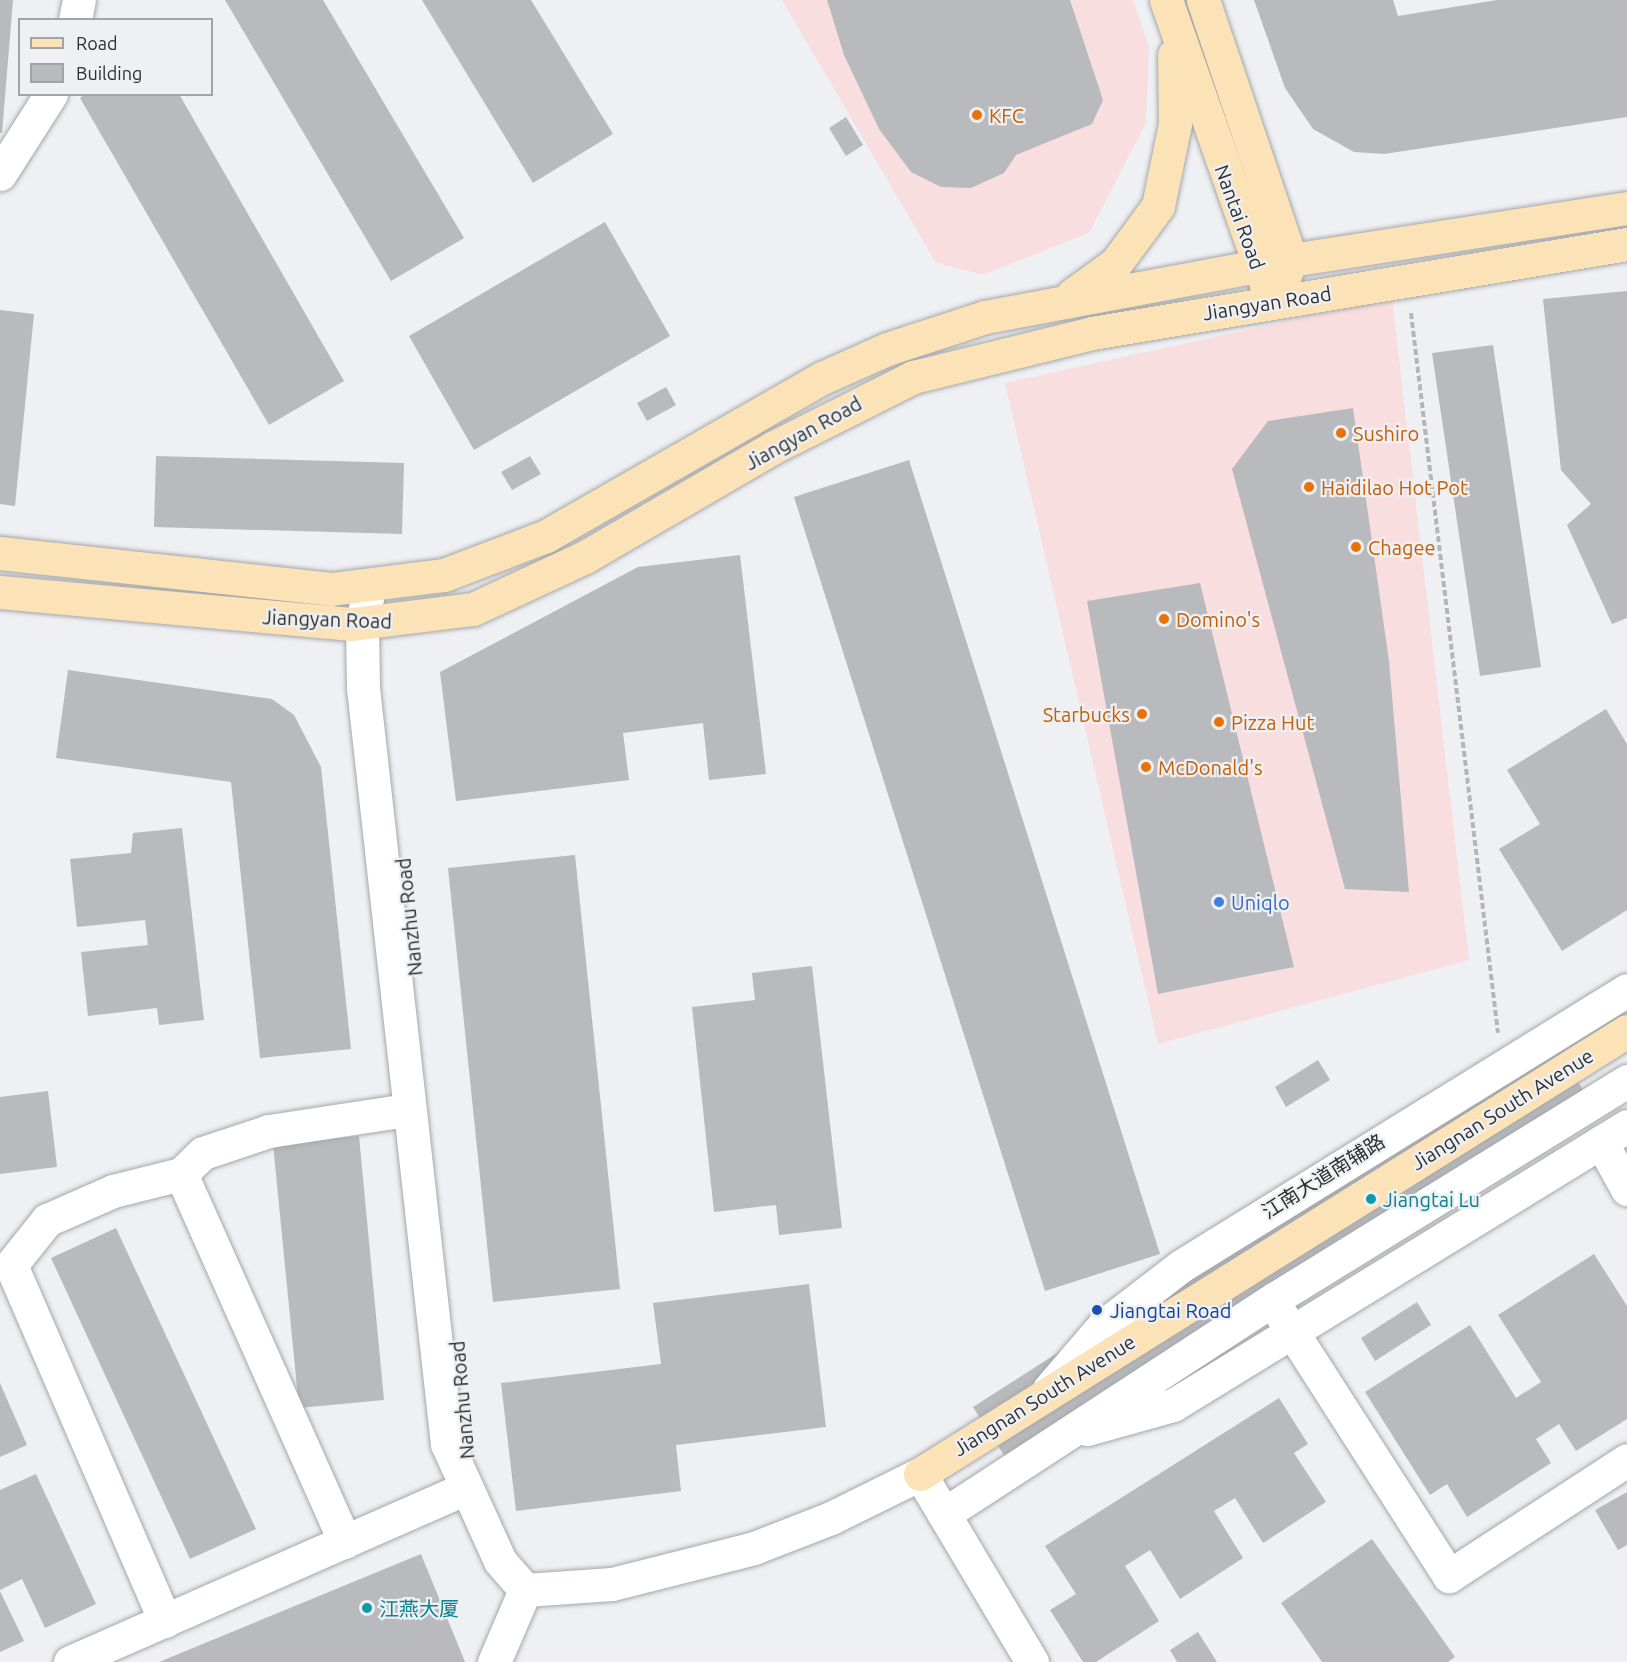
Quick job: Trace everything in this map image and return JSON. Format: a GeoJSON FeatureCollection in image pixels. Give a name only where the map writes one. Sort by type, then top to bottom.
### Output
{"type":"FeatureCollection","features":[{"type":"Feature","properties":{"kind":"main road","name":"Nantai Road"},"geometry":{"type":"LineString","coordinates":[[1203,0],[1291,260],[1275,301]]}},
{"type":"Feature","properties":{"kind":"main road","name":"Nantai Road"},"geometry":{"type":"LineString","coordinates":[[1170,11],[1256,266],[1275,301]]}},
{"type":"Feature","properties":{"kind":"main road"},"geometry":{"type":"LineString","coordinates":[[1067,298],[1116,263],[1158,206],[1174,124],[1170,11]]}},
{"type":"Feature","properties":{"kind":"main road","name":"Jiangyan Road"},"geometry":{"type":"LineString","coordinates":[[0,553],[219,579],[369,588],[477,565],[546,536],[743,420],[887,349],[985,317],[1067,298],[1291,260],[1627,208]]}},
{"type":"Feature","properties":{"kind":"main road","name":"Jiangyan Road"},"geometry":{"type":"LineString","coordinates":[[0,592],[370,624],[473,609],[514,594],[774,447],[913,377],[1092,333],[1627,244]]}},
{"type":"Feature","properties":{"kind":"main road","name":"Jiangnan South Avenue"},"geometry":{"type":"LineString","coordinates":[[920,1474],[1044,1394],[1627,1031]]}},
{"type":"Feature","properties":{"kind":"street"},"geometry":{"type":"LineString","coordinates":[[75,18],[79,0]]}},
{"type":"Feature","properties":{"kind":"street"},"geometry":{"type":"LineString","coordinates":[[0,174],[50,96]]}},
{"type":"Feature","properties":{"kind":"street","name":"Nanzhu Road"},"geometry":{"type":"LineString","coordinates":[[369,588],[370,624],[469,1436],[466,1488]]}},
{"type":"Feature","properties":{"kind":"street","name":"Nanzhu Road"},"geometry":{"type":"LineString","coordinates":[[370,624],[363,688],[406,1110],[447,1444],[466,1488]]}},
{"type":"Feature","properties":{"kind":"street","name":"江南大道南辅路"},"geometry":{"type":"LineString","coordinates":[[1044,1394],[1103,1326],[1235,1231],[1627,990]]}},
{"type":"Feature","properties":{"kind":"street"},"geometry":{"type":"LineString","coordinates":[[944,1514],[1274,1299],[1627,1081]]}},
{"type":"Feature","properties":{"kind":"street"},"geometry":{"type":"LineString","coordinates":[[165,1621],[11,1265],[47,1220],[112,1191],[181,1174],[203,1153],[268,1131],[406,1110]]}},
{"type":"Feature","properties":{"kind":"street"},"geometry":{"type":"LineString","coordinates":[[1062,1435],[1173,1405],[1291,1335],[1614,1134],[1627,1189]]}},
{"type":"Feature","properties":{"kind":"street"},"geometry":{"type":"LineString","coordinates":[[181,1174],[345,1542]]}},
{"type":"Feature","properties":{"kind":"street"},"geometry":{"type":"LineString","coordinates":[[1235,1231],[1255,1263],[1291,1335],[1449,1576],[1627,1460]]}},
{"type":"Feature","properties":{"kind":"street"},"geometry":{"type":"LineString","coordinates":[[525,1590],[612,1584],[754,1548],[831,1518],[920,1474],[1032,1662]]}},
{"type":"Feature","properties":{"kind":"street"},"geometry":{"type":"LineString","coordinates":[[70,1662],[466,1488],[500,1561],[525,1590]]}},
{"type":"Feature","properties":{"kind":"street"},"geometry":{"type":"LineString","coordinates":[[494,1662],[525,1590]]}},
{"type":"Feature","properties":{"kind":"path"},"geometry":{"type":"LineString","coordinates":[[1407,280],[1502,1066]]}},
{"type":"Feature","properties":{"kind":"shaded area"},"geometry":{"type":"Polygon","coordinates":[[[782,0],[1133,0],[1149,47],[1146,123],[1089,233],[983,275],[936,263],[782,0]]]}},
{"type":"Feature","properties":{"kind":"shaded area"},"geometry":{"type":"Polygon","coordinates":[[[1392,298],[1469,960],[1158,1044],[1005,383],[1392,298]]]}},
{"type":"Feature","properties":{"kind":"building"},"geometry":{"type":"Polygon","coordinates":[[[0,0],[13,0],[2,133],[0,133],[0,0]]]}},
{"type":"Feature","properties":{"kind":"building"},"geometry":{"type":"Polygon","coordinates":[[[225,0],[323,0],[464,238],[391,281],[225,0]]]}},
{"type":"Feature","properties":{"kind":"building"},"geometry":{"type":"Polygon","coordinates":[[[422,0],[531,0],[613,134],[533,183],[422,0]]]}},
{"type":"Feature","properties":{"kind":"building"},"geometry":{"type":"Polygon","coordinates":[[[827,0],[1070,0],[1103,100],[1092,124],[1016,155],[1004,173],[971,188],[941,187],[911,172],[879,129],[844,55],[827,0]]]}},
{"type":"Feature","properties":{"kind":"building"},"geometry":{"type":"Polygon","coordinates":[[[1254,0],[1393,0],[1398,16],[1497,0],[1627,0],[1627,117],[1384,154],[1354,152],[1313,129],[1285,88],[1254,0]]]}},
{"type":"Feature","properties":{"kind":"building"},"geometry":{"type":"Polygon","coordinates":[[[83,96],[180,96],[344,381],[269,425],[80,98],[83,96]]]}},
{"type":"Feature","properties":{"kind":"building"},"geometry":{"type":"Polygon","coordinates":[[[846,117],[863,145],[846,156],[829,128],[846,117]]]}},
{"type":"Feature","properties":{"kind":"building"},"geometry":{"type":"Polygon","coordinates":[[[605,222],[670,336],[474,450],[409,336],[605,222]]]}},
{"type":"Feature","properties":{"kind":"building"},"geometry":{"type":"Polygon","coordinates":[[[1627,291],[1627,618],[1612,624],[1567,525],[1591,504],[1561,470],[1543,299],[1627,291]]]}},
{"type":"Feature","properties":{"kind":"building"},"geometry":{"type":"Polygon","coordinates":[[[0,310],[34,314],[15,506],[0,504],[0,310]]]}},
{"type":"Feature","properties":{"kind":"building"},"geometry":{"type":"Polygon","coordinates":[[[1493,345],[1541,667],[1480,676],[1432,353],[1493,345]]]}},
{"type":"Feature","properties":{"kind":"building"},"geometry":{"type":"Polygon","coordinates":[[[666,387],[676,405],[647,421],[637,403],[666,387]]]}},
{"type":"Feature","properties":{"kind":"building"},"geometry":{"type":"Polygon","coordinates":[[[1353,408],[1389,661],[1409,892],[1345,889],[1232,469],[1268,421],[1353,408]]]}},
{"type":"Feature","properties":{"kind":"building"},"geometry":{"type":"Polygon","coordinates":[[[156,456],[404,463],[402,534],[154,527],[156,456]]]}},
{"type":"Feature","properties":{"kind":"building"},"geometry":{"type":"Polygon","coordinates":[[[530,456],[541,474],[512,490],[501,472],[530,456]]]}},
{"type":"Feature","properties":{"kind":"building"},"geometry":{"type":"Polygon","coordinates":[[[909,460],[1160,1254],[1045,1291],[794,497],[909,460]]]}},
{"type":"Feature","properties":{"kind":"building"},"geometry":{"type":"Polygon","coordinates":[[[740,555],[766,774],[709,780],[703,723],[623,733],[629,780],[456,801],[440,672],[638,567],[740,555]]]}},
{"type":"Feature","properties":{"kind":"building"},"geometry":{"type":"Polygon","coordinates":[[[1200,583],[1294,967],[1158,994],[1087,601],[1200,583]]]}},
{"type":"Feature","properties":{"kind":"building"},"geometry":{"type":"Polygon","coordinates":[[[68,670],[272,699],[294,715],[321,767],[351,1049],[260,1058],[231,782],[56,758],[68,670]]]}},
{"type":"Feature","properties":{"kind":"building"},"geometry":{"type":"Polygon","coordinates":[[[1606,709],[1627,744],[1627,910],[1562,951],[1499,849],[1540,824],[1507,770],[1606,709]]]}},
{"type":"Feature","properties":{"kind":"building"},"geometry":{"type":"Polygon","coordinates":[[[182,828],[204,1020],[159,1025],[157,1008],[88,1016],[81,952],[148,945],[145,920],[77,927],[70,859],[131,853],[133,833],[182,828]]]}},
{"type":"Feature","properties":{"kind":"building"},"geometry":{"type":"Polygon","coordinates":[[[575,855],[620,1289],[493,1302],[448,868],[575,855]]]}},
{"type":"Feature","properties":{"kind":"building"},"geometry":{"type":"Polygon","coordinates":[[[812,966],[842,1228],[779,1235],[776,1205],[714,1212],[692,1007],[755,1000],[752,973],[812,966]]]}},
{"type":"Feature","properties":{"kind":"building","name":"Jiangtai Lu"},"geometry":{"type":"Polygon","coordinates":[[[1550,1037],[1592,1104],[1016,1474],[973,1407],[1550,1037]]]}},
{"type":"Feature","properties":{"kind":"building"},"geometry":{"type":"Polygon","coordinates":[[[1318,1060],[1330,1080],[1286,1107],[1275,1087],[1318,1060]]]}},
{"type":"Feature","properties":{"kind":"building"},"geometry":{"type":"Polygon","coordinates":[[[48,1091],[57,1167],[0,1174],[0,1097],[48,1091]]]}},
{"type":"Feature","properties":{"kind":"building"},"geometry":{"type":"Polygon","coordinates":[[[359,1136],[384,1400],[299,1408],[273,1144],[359,1136]]]}},
{"type":"Feature","properties":{"kind":"building"},"geometry":{"type":"Polygon","coordinates":[[[116,1228],[256,1529],[190,1559],[51,1258],[116,1228]]]}},
{"type":"Feature","properties":{"kind":"building"},"geometry":{"type":"Polygon","coordinates":[[[1594,1254],[1627,1306],[1627,1419],[1576,1451],[1559,1424],[1536,1439],[1551,1463],[1467,1517],[1447,1484],[1430,1495],[1365,1392],[1470,1325],[1516,1398],[1541,1382],[1498,1315],[1594,1254]]]}},
{"type":"Feature","properties":{"kind":"building"},"geometry":{"type":"Polygon","coordinates":[[[809,1284],[826,1427],[676,1445],[681,1491],[516,1511],[501,1383],[661,1364],[653,1303],[809,1284]]]}},
{"type":"Feature","properties":{"kind":"building"},"geometry":{"type":"Polygon","coordinates":[[[1417,1302],[1431,1325],[1375,1361],[1361,1338],[1417,1302]]]}},
{"type":"Feature","properties":{"kind":"building"},"geometry":{"type":"Polygon","coordinates":[[[0,1383],[27,1445],[0,1457],[0,1383]]]}},
{"type":"Feature","properties":{"kind":"building"},"geometry":{"type":"Polygon","coordinates":[[[1279,1398],[1308,1444],[1294,1453],[1326,1502],[1263,1543],[1235,1498],[1214,1511],[1243,1558],[1180,1599],[1150,1550],[1125,1566],[1159,1621],[1096,1662],[1083,1662],[1050,1610],[1076,1594],[1045,1546],[1279,1398]]]}},
{"type":"Feature","properties":{"kind":"building"},"geometry":{"type":"Polygon","coordinates":[[[36,1474],[96,1604],[45,1628],[22,1579],[0,1590],[0,1490],[36,1474]]]}},
{"type":"Feature","properties":{"kind":"building"},"geometry":{"type":"Polygon","coordinates":[[[1627,1492],[1627,1545],[1618,1550],[1595,1510],[1627,1492]]]}},
{"type":"Feature","properties":{"kind":"building"},"geometry":{"type":"Polygon","coordinates":[[[1372,1539],[1455,1657],[1448,1662],[1322,1662],[1281,1603],[1372,1539]]]}},
{"type":"Feature","properties":{"kind":"building","name":"江燕大厦"},"geometry":{"type":"Polygon","coordinates":[[[421,1554],[465,1662],[159,1662],[421,1554]]]}},
{"type":"Feature","properties":{"kind":"building"},"geometry":{"type":"Polygon","coordinates":[[[0,1591],[24,1641],[0,1652],[0,1591]]]}},
{"type":"Feature","properties":{"kind":"building"},"geometry":{"type":"Polygon","coordinates":[[[1198,1632],[1217,1662],[1177,1662],[1170,1650],[1198,1632]]]}},
{"type":"Feature","properties":{"kind":"place","name":"KFC"},"geometry":{"type":"Point","coordinates":[977,115]}},
{"type":"Feature","properties":{"kind":"place","name":"Sushiro"},"geometry":{"type":"Point","coordinates":[1341,433]}},
{"type":"Feature","properties":{"kind":"place","name":"Haidilao Hot Pot"},"geometry":{"type":"Point","coordinates":[1309,487]}},
{"type":"Feature","properties":{"kind":"place","name":"Chagee"},"geometry":{"type":"Point","coordinates":[1356,547]}},
{"type":"Feature","properties":{"kind":"place","name":"Domino's"},"geometry":{"type":"Point","coordinates":[1164,619]}},
{"type":"Feature","properties":{"kind":"place","name":"Starbucks"},"geometry":{"type":"Point","coordinates":[1142,714]}},
{"type":"Feature","properties":{"kind":"place","name":"Pizza Hut"},"geometry":{"type":"Point","coordinates":[1219,722]}},
{"type":"Feature","properties":{"kind":"place","name":"McDonald's"},"geometry":{"type":"Point","coordinates":[1146,767]}},
{"type":"Feature","properties":{"kind":"place","name":"Uniqlo"},"geometry":{"type":"Point","coordinates":[1219,902]}},
{"type":"Feature","properties":{"kind":"place","name":"Jiangtai Lu"},"geometry":{"type":"Point","coordinates":[1371,1199]}},
{"type":"Feature","properties":{"kind":"place","name":"Jiangtai Road"},"geometry":{"type":"Point","coordinates":[1097,1310]}},
{"type":"Feature","properties":{"kind":"place","name":"江燕大厦"},"geometry":{"type":"Point","coordinates":[367,1608]}}]}
